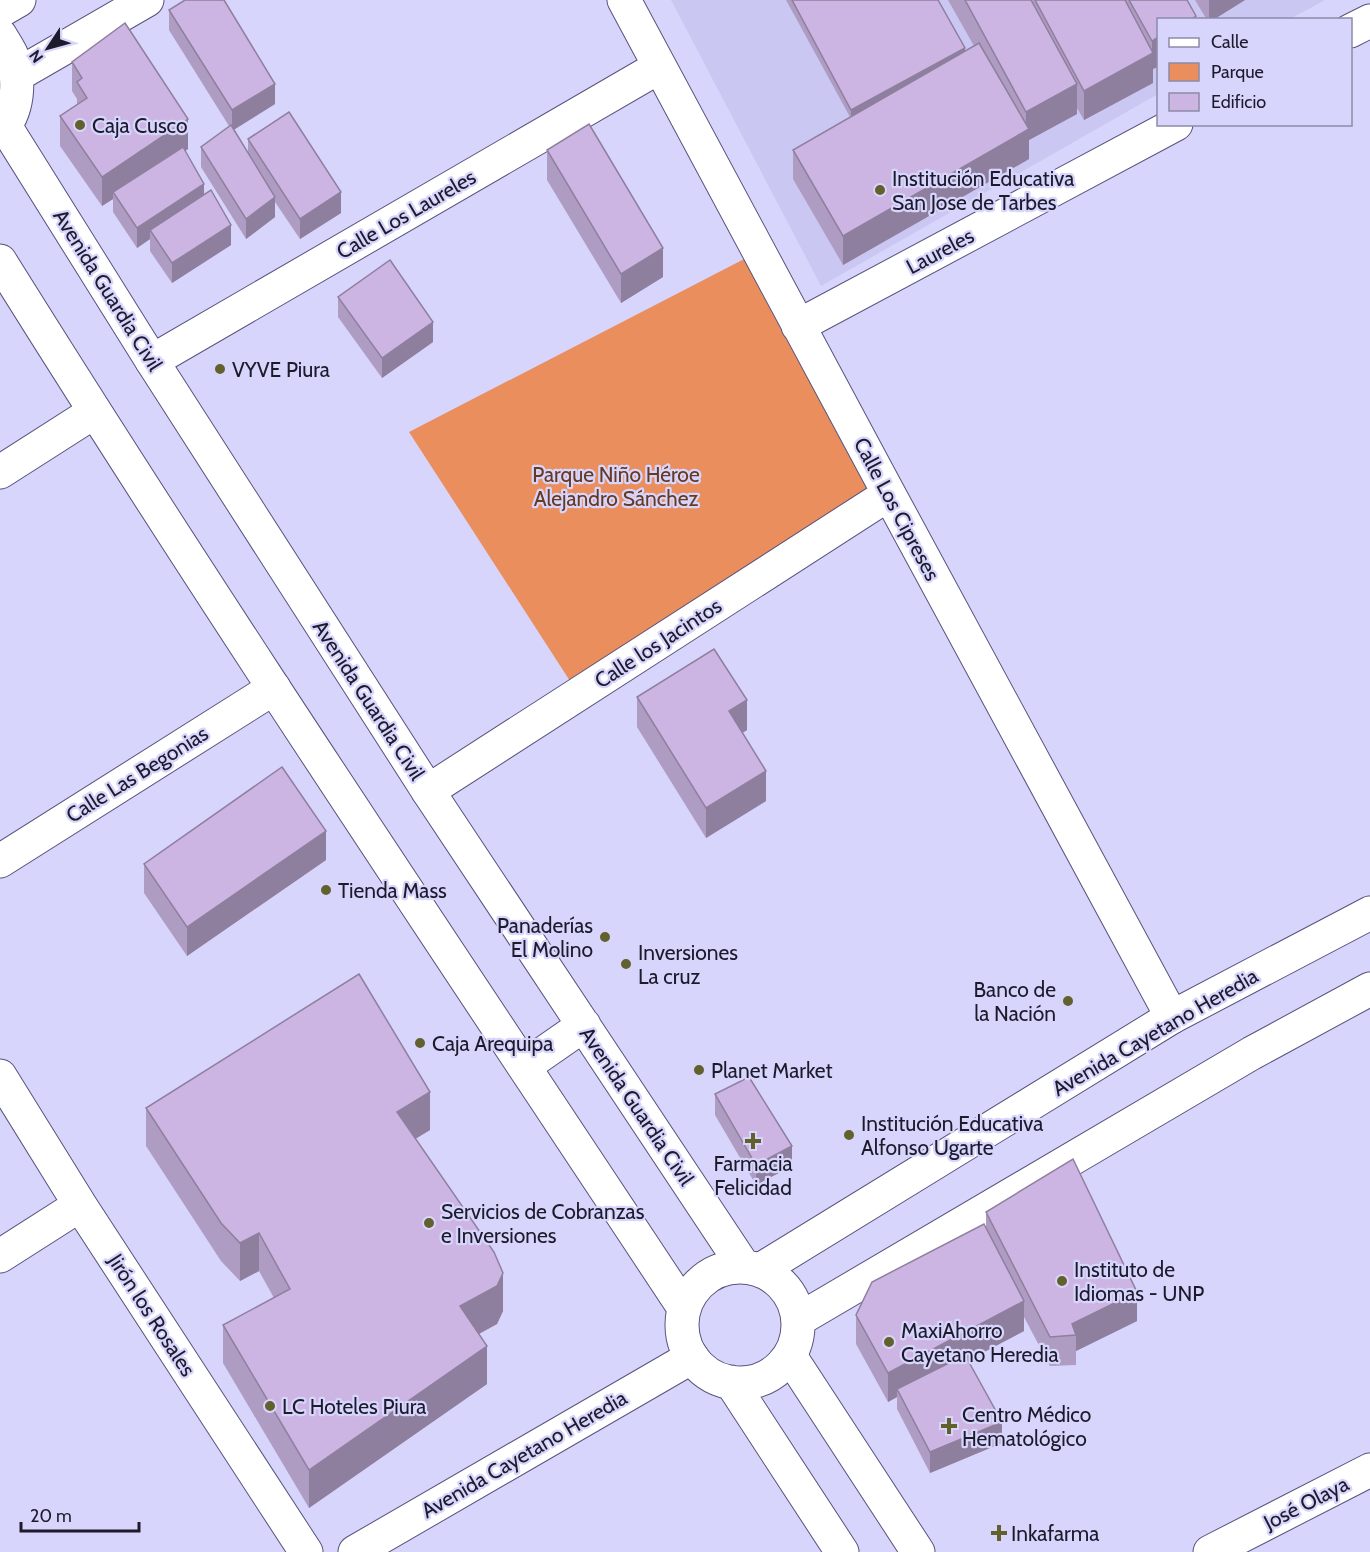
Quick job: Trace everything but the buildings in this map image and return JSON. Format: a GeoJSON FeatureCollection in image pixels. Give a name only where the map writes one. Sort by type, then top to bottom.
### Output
{"type":"FeatureCollection","features":[{"type":"Feature","properties":{"kind":"main road"},"geometry":{"type":"LineString","coordinates":[[0,11],[19,0]]}},
{"type":"Feature","properties":{"kind":"main road"},"geometry":{"type":"LineString","coordinates":[[17,75],[147,0]]}},
{"type":"Feature","properties":{"kind":"main road","name":"Calle Los Cipreses"},"geometry":{"type":"LineString","coordinates":[[624,0],[1172,1017]]}},
{"type":"Feature","properties":{"kind":"main road"},"geometry":{"type":"LineString","coordinates":[[1352,31],[1370,21]]}},
{"type":"Feature","properties":{"kind":"main road"},"geometry":{"type":"LineString","coordinates":[[0,35],[11,54],[17,75],[17,93],[13,110],[3,129]]}},
{"type":"Feature","properties":{"kind":"main road","name":"Calle Los Laureles"},"geometry":{"type":"LineString","coordinates":[[152,361],[660,67]]}},
{"type":"Feature","properties":{"kind":"main road","name":"Laureles"},"geometry":{"type":"LineString","coordinates":[[798,326],[1172,126]]}},
{"type":"Feature","properties":{"kind":"main road","name":"Avenida Guardia Civil"},"geometry":{"type":"LineString","coordinates":[[3,129],[428,791],[584,1025],[752,1269]]}},
{"type":"Feature","properties":{"kind":"main road"},"geometry":{"type":"LineString","coordinates":[[0,261],[94,412],[274,688],[684,1308]]}},
{"type":"Feature","properties":{"kind":"main road"},"geometry":{"type":"LineString","coordinates":[[0,472],[94,412]]}},
{"type":"Feature","properties":{"kind":"main road","name":"Calle los Jacintos"},"geometry":{"type":"LineString","coordinates":[[428,791],[889,494]]}},
{"type":"Feature","properties":{"kind":"main road","name":"Calle Las Begonias"},"geometry":{"type":"LineString","coordinates":[[0,861],[274,688]]}},
{"type":"Feature","properties":{"kind":"main road","name":"Avenida Cayetano Heredia"},"geometry":{"type":"LineString","coordinates":[[752,1269],[1172,1017],[1370,913]]}},
{"type":"Feature","properties":{"kind":"main road"},"geometry":{"type":"LineString","coordinates":[[798,1320],[1252,1053],[1370,989]]}},
{"type":"Feature","properties":{"kind":"main road"},"geometry":{"type":"LineString","coordinates":[[525,1066],[584,1025]]}},
{"type":"Feature","properties":{"kind":"main road","name":"Jirón los Rosales"},"geometry":{"type":"LineString","coordinates":[[0,1076],[80,1205],[306,1552]]}},
{"type":"Feature","properties":{"kind":"main road"},"geometry":{"type":"LineString","coordinates":[[0,1256],[80,1205]]}},
{"type":"Feature","properties":{"kind":"main road"},"geometry":{"type":"LineString","coordinates":[[728,1268],[752,1269],[774,1277],[786,1289],[794,1304],[798,1320],[797,1339],[790,1356],[779,1369],[765,1378],[749,1383],[731,1382],[716,1377],[702,1368],[692,1357],[685,1344],[682,1326],[684,1308],[690,1294],[713,1273],[728,1268]]}},
{"type":"Feature","properties":{"kind":"main road"},"geometry":{"type":"LineString","coordinates":[[790,1356],[918,1552]]}},
{"type":"Feature","properties":{"kind":"main road","name":"Avenida Cayetano Heredia"},"geometry":{"type":"LineString","coordinates":[[355,1552],[692,1357]]}},
{"type":"Feature","properties":{"kind":"main road"},"geometry":{"type":"LineString","coordinates":[[731,1382],[842,1552]]}},
{"type":"Feature","properties":{"kind":"main road","name":"José Olaya"},"geometry":{"type":"LineString","coordinates":[[1210,1552],[1370,1470]]}},
{"type":"Feature","properties":{"kind":"shaded area","name":"Institución Educativa San Jose de Tarbes"},"geometry":{"type":"Polygon","coordinates":[[[671,0],[1325,0],[1292,18],[1157,18],[1157,95],[821,286],[671,0]]]}},
{"type":"Feature","properties":{"kind":"green space","name":"Parque Niño Héroe Alejandro Sánchez"},"geometry":{"type":"Polygon","coordinates":[[[750,256],[872,484],[850,511],[570,681],[409,432],[750,256]]]}},
{"type":"Feature","properties":{"kind":"place","name":"Caja Cusco"},"geometry":{"type":"Point","coordinates":[80,125]}},
{"type":"Feature","properties":{"kind":"place","name":"Institución Educativa San Jose de Tarbes"},"geometry":{"type":"Point","coordinates":[880,190]}},
{"type":"Feature","properties":{"kind":"place","name":"VYVE Piura"},"geometry":{"type":"Point","coordinates":[220,369]}},
{"type":"Feature","properties":{"kind":"place","name":"Tienda Mass"},"geometry":{"type":"Point","coordinates":[326,890]}},
{"type":"Feature","properties":{"kind":"place","name":"Panaderías El Molino"},"geometry":{"type":"Point","coordinates":[605,937]}},
{"type":"Feature","properties":{"kind":"place","name":"Inversiones La cruz"},"geometry":{"type":"Point","coordinates":[626,964]}},
{"type":"Feature","properties":{"kind":"place","name":"Banco de la Nación"},"geometry":{"type":"Point","coordinates":[1068,1001]}},
{"type":"Feature","properties":{"kind":"place","name":"Caja Arequipa"},"geometry":{"type":"Point","coordinates":[420,1043]}},
{"type":"Feature","properties":{"kind":"place","name":"Planet Market"},"geometry":{"type":"Point","coordinates":[699,1070]}},
{"type":"Feature","properties":{"kind":"place","name":"Institución Educativa Alfonso Ugarte"},"geometry":{"type":"Point","coordinates":[849,1135]}},
{"type":"Feature","properties":{"kind":"place","name":"Farmacia Felicidad"},"geometry":{"type":"Point","coordinates":[753,1141]}},
{"type":"Feature","properties":{"kind":"place","name":"Servicios de Cobranzas e Inversiones"},"geometry":{"type":"Point","coordinates":[429,1223]}},
{"type":"Feature","properties":{"kind":"place","name":"Instituto de Idiomas - UNP"},"geometry":{"type":"Point","coordinates":[1062,1281]}},
{"type":"Feature","properties":{"kind":"place","name":"MaxiAhorro Cayetano Heredia"},"geometry":{"type":"Point","coordinates":[889,1342]}},
{"type":"Feature","properties":{"kind":"place","name":"LC Hoteles Piura"},"geometry":{"type":"Point","coordinates":[270,1406]}},
{"type":"Feature","properties":{"kind":"place","name":"Centro Médico Hematológico"},"geometry":{"type":"Point","coordinates":[949,1426]}},
{"type":"Feature","properties":{"kind":"place","name":"Inkafarma"},"geometry":{"type":"Point","coordinates":[999,1533]}}]}
